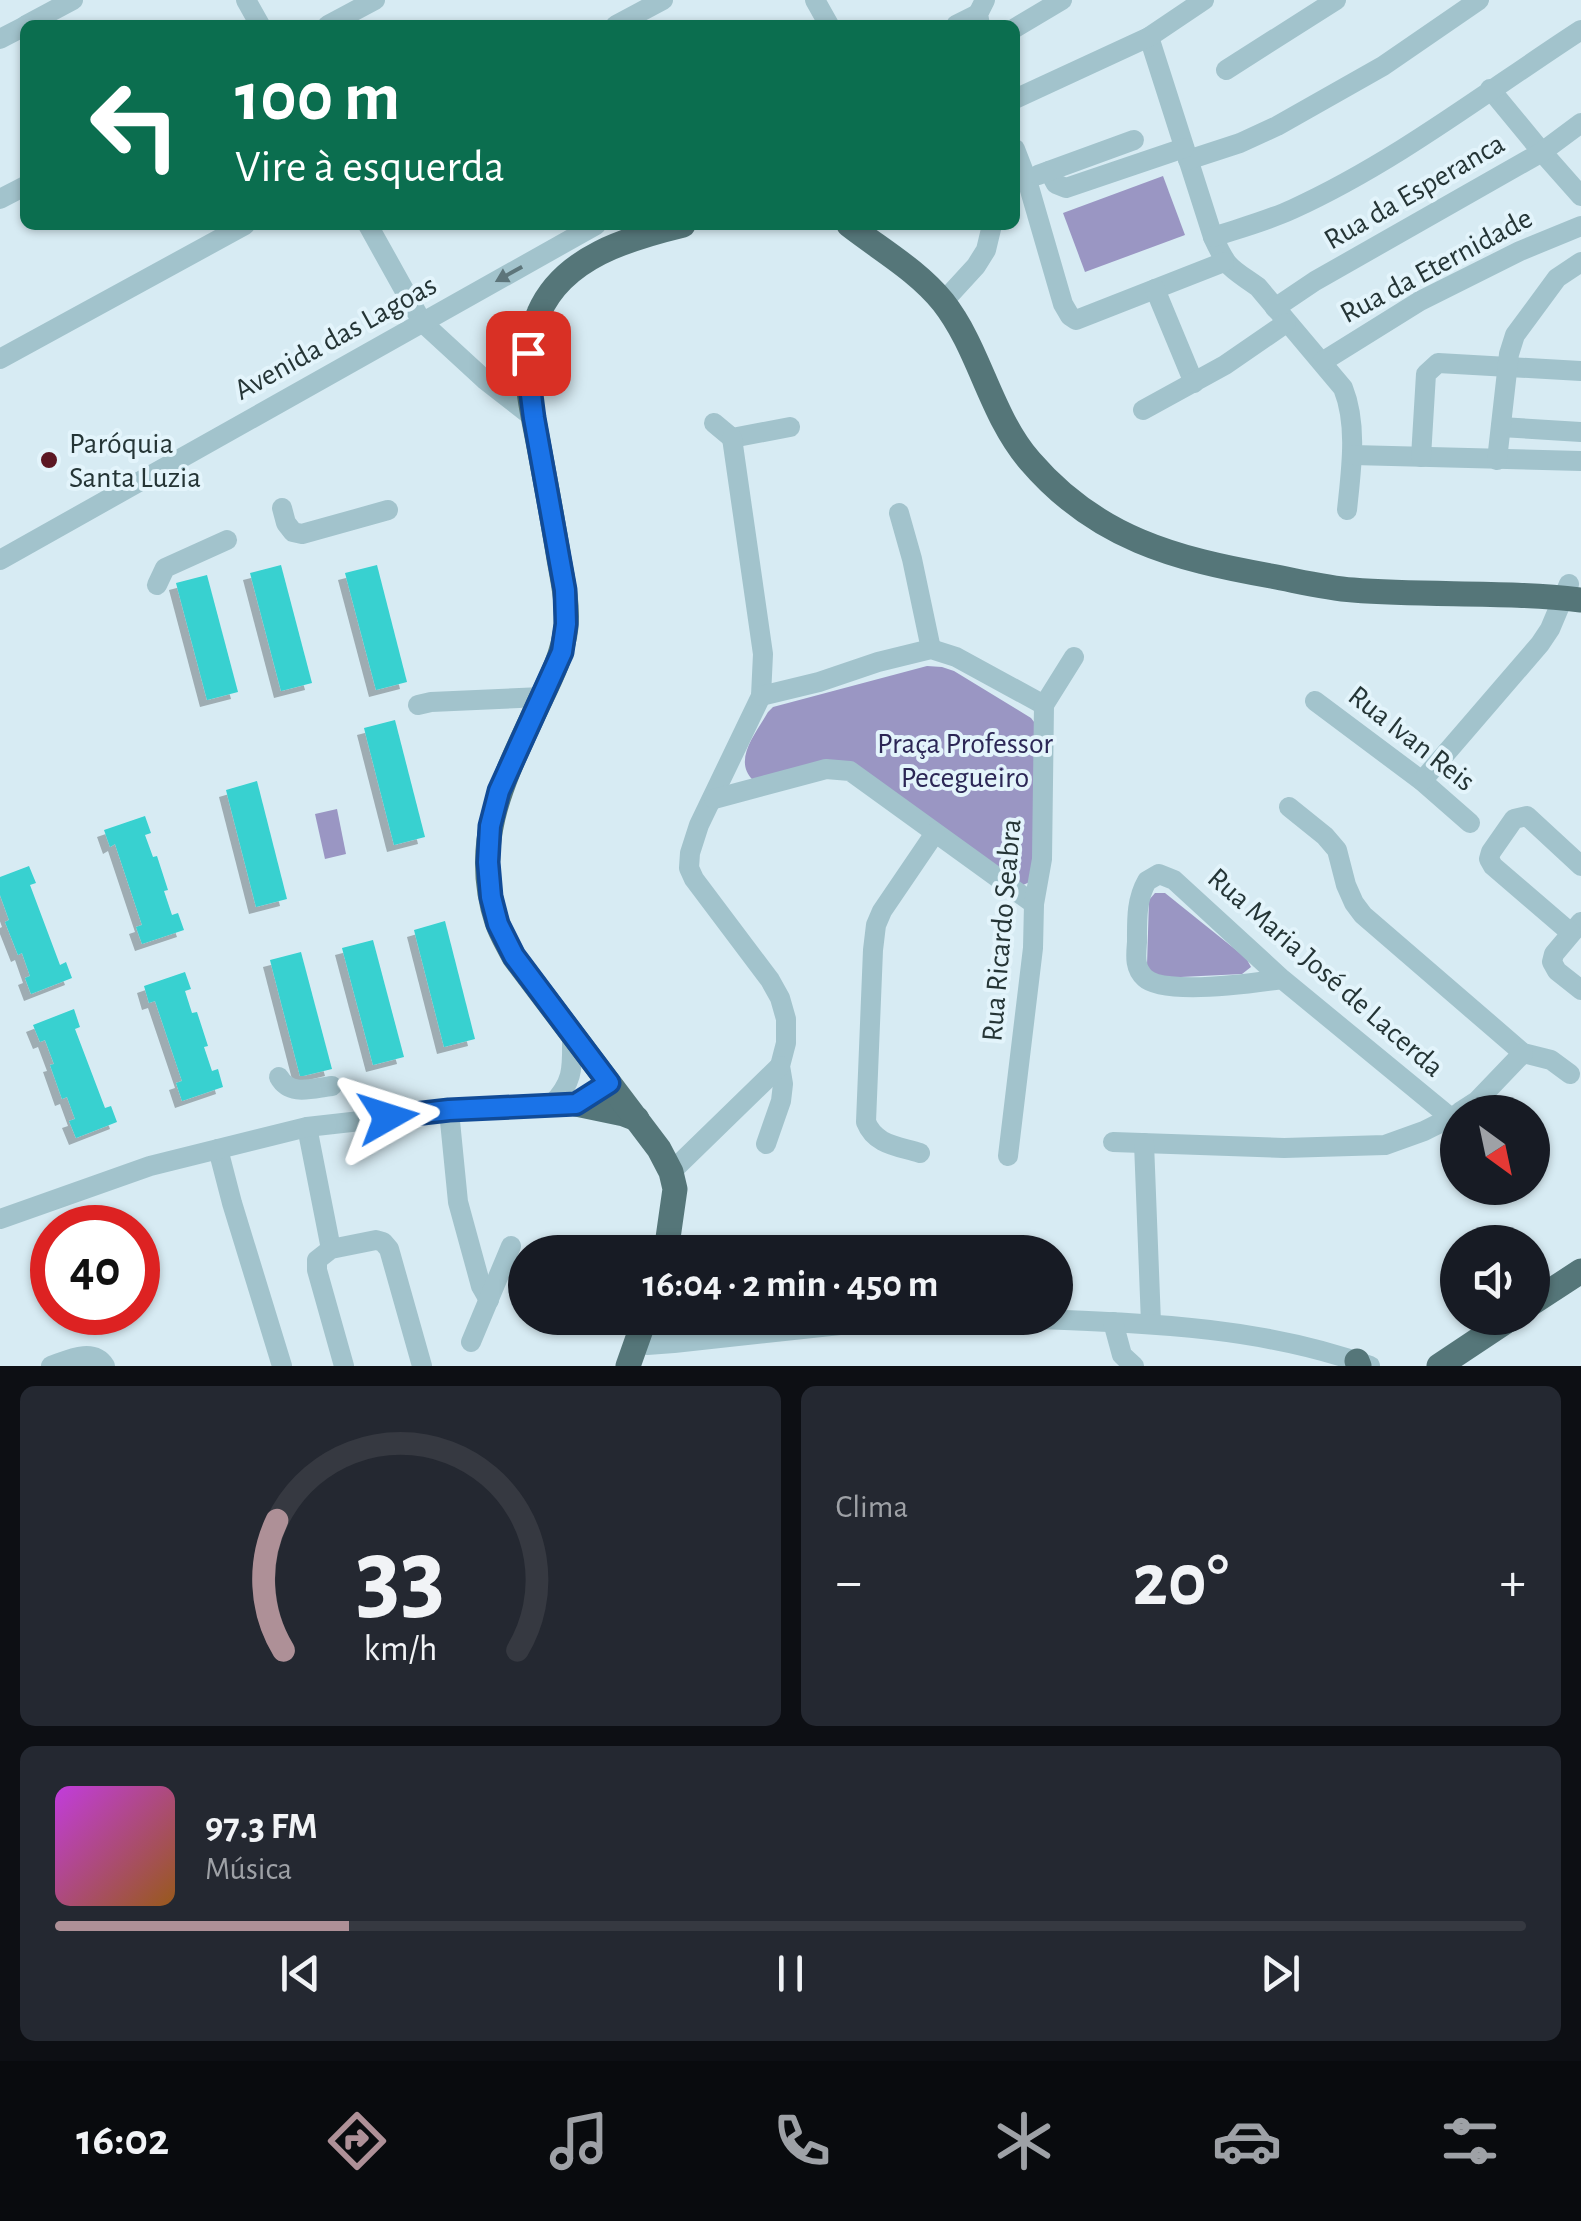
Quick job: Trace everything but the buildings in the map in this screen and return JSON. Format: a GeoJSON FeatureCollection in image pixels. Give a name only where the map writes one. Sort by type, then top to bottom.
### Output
{"type":"FeatureCollection","features":[{"type":"Feature","properties":{"kind":"main road"},"geometry":{"type":"LineString","coordinates":[[856,230],[893,256],[943,302],[998,414],[1022,452],[1047,481],[1080,509],[1126,536],[1162,552],[1348,590],[1523,595],[1573,590]]}},
{"type":"Feature","properties":{"kind":"main road"},"geometry":{"type":"LineString","coordinates":[[646,231],[576,267],[553,288],[531,336],[527,364],[565,590],[566,624],[562,652],[499,791],[490,826],[488,862],[498,924],[514,956],[652,1137],[671,1172],[675,1188],[668,1235]]}},
{"type":"Feature","properties":{"kind":"main road"},"geometry":{"type":"LineString","coordinates":[[564,1104],[637,1118]]}},
{"type":"Feature","properties":{"kind":"main road"},"geometry":{"type":"LineString","coordinates":[[1550,1292],[1581,1272]]}},
{"type":"Feature","properties":{"kind":"main road"},"geometry":{"type":"LineString","coordinates":[[1438,1366],[1485,1335]]}},
{"type":"Feature","properties":{"kind":"street"},"geometry":{"type":"LineString","coordinates":[[35,20],[73,0]]}},
{"type":"Feature","properties":{"kind":"street"},"geometry":{"type":"LineString","coordinates":[[337,20],[375,0]]}},
{"type":"Feature","properties":{"kind":"street"},"geometry":{"type":"LineString","coordinates":[[625,20],[663,0]]}},
{"type":"Feature","properties":{"kind":"street"},"geometry":{"type":"LineString","coordinates":[[1020,25],[1062,0]]}},
{"type":"Feature","properties":{"kind":"street"},"geometry":{"type":"LineString","coordinates":[[1020,97],[1149,37],[1204,0]]}},
{"type":"Feature","properties":{"kind":"street"},"geometry":{"type":"LineString","coordinates":[[1226,70],[1336,0]]}},
{"type":"Feature","properties":{"kind":"street"},"geometry":{"type":"LineString","coordinates":[[1048,171],[1056,184],[1066,188],[1240,143],[1383,66],[1479,0]]}},
{"type":"Feature","properties":{"kind":"street"},"geometry":{"type":"LineString","coordinates":[[1213,237],[1292,210],[1356,178],[1581,30]]}},
{"type":"Feature","properties":{"kind":"street"},"geometry":{"type":"LineString","coordinates":[[1149,37],[1224,262],[1258,287],[1348,399],[1352,455],[1347,510]]}},
{"type":"Feature","properties":{"kind":"street"},"geometry":{"type":"LineString","coordinates":[[1490,89],[1542,152],[1577,184]]}},
{"type":"Feature","properties":{"kind":"street","name":"Rua da Esperanca"},"geometry":{"type":"LineString","coordinates":[[1143,410],[1194,384],[1280,315],[1315,281],[1542,152],[1581,122]]}},
{"type":"Feature","properties":{"kind":"street"},"geometry":{"type":"LineString","coordinates":[[1026,180],[1134,140]]}},
{"type":"Feature","properties":{"kind":"street"},"geometry":{"type":"LineString","coordinates":[[1020,163],[1063,304],[1076,320],[1224,262]]}},
{"type":"Feature","properties":{"kind":"street","name":"Rua da Eternidade"},"geometry":{"type":"LineString","coordinates":[[1322,362],[1420,301],[1581,226]]}},
{"type":"Feature","properties":{"kind":"street"},"geometry":{"type":"LineString","coordinates":[[0,359],[237,230]]}},
{"type":"Feature","properties":{"kind":"street"},"geometry":{"type":"LineString","coordinates":[[371,230],[422,322],[534,418]]}},
{"type":"Feature","properties":{"kind":"street","name":"Avenida das Lagoas"},"geometry":{"type":"LineString","coordinates":[[0,560],[587,230]]}},
{"type":"Feature","properties":{"kind":"street"},"geometry":{"type":"LineString","coordinates":[[943,302],[976,266],[986,250],[991,230]]}},
{"type":"Feature","properties":{"kind":"street"},"geometry":{"type":"LineString","coordinates":[[1497,460],[1509,354],[1515,335],[1557,278],[1581,262]]}},
{"type":"Feature","properties":{"kind":"street"},"geometry":{"type":"LineString","coordinates":[[1156,290],[1194,384]]}},
{"type":"Feature","properties":{"kind":"street"},"geometry":{"type":"LineString","coordinates":[[1421,457],[1425,381],[1430,368],[1448,362],[1581,371]]}},
{"type":"Feature","properties":{"kind":"street"},"geometry":{"type":"LineString","coordinates":[[484,379],[509,379],[527,364]]}},
{"type":"Feature","properties":{"kind":"street"},"geometry":{"type":"LineString","coordinates":[[714,423],[732,438],[763,654],[761,696],[694,839],[689,868],[770,980],[786,1019],[786,1044],[780,1066],[781,1101],[766,1144]]}},
{"type":"Feature","properties":{"kind":"street"},"geometry":{"type":"LineString","coordinates":[[732,438],[790,427]]}},
{"type":"Feature","properties":{"kind":"street"},"geometry":{"type":"LineString","coordinates":[[1501,427],[1581,432]]}},
{"type":"Feature","properties":{"kind":"street"},"geometry":{"type":"LineString","coordinates":[[1352,455],[1581,461]]}},
{"type":"Feature","properties":{"kind":"street"},"geometry":{"type":"LineString","coordinates":[[282,508],[286,523],[302,534],[388,510]]}},
{"type":"Feature","properties":{"kind":"street"},"geometry":{"type":"LineString","coordinates":[[899,512],[931,649]]}},
{"type":"Feature","properties":{"kind":"street"},"geometry":{"type":"LineString","coordinates":[[157,585],[165,568],[226,540]]}},
{"type":"Feature","properties":{"kind":"street"},"geometry":{"type":"LineString","coordinates":[[1422,781],[1540,644],[1573,590]]}},
{"type":"Feature","properties":{"kind":"street"},"geometry":{"type":"LineString","coordinates":[[761,696],[931,649],[956,656],[1044,705],[1074,657]]}},
{"type":"Feature","properties":{"kind":"street"},"geometry":{"type":"LineString","coordinates":[[418,705],[542,697]]}},
{"type":"Feature","properties":{"kind":"street","name":"Rua Ivan Reis"},"geometry":{"type":"LineString","coordinates":[[1315,700],[1422,781],[1470,823]]}},
{"type":"Feature","properties":{"kind":"street","name":"Rua Ricardo Seabra"},"geometry":{"type":"LineString","coordinates":[[1008,1156],[1042,859],[1044,705]]}},
{"type":"Feature","properties":{"kind":"street"},"geometry":{"type":"LineString","coordinates":[[714,799],[826,769],[850,771],[1034,904]]}},
{"type":"Feature","properties":{"kind":"street"},"geometry":{"type":"LineString","coordinates":[[1289,806],[1338,850],[1346,885],[1364,915],[1523,1053],[1550,1060],[1570,1074]]}},
{"type":"Feature","properties":{"kind":"street"},"geometry":{"type":"LineString","coordinates":[[1581,866],[1527,816],[1514,819],[1489,859],[1576,928],[1552,962],[1581,990]]}},
{"type":"Feature","properties":{"kind":"street"},"geometry":{"type":"LineString","coordinates":[[920,1153],[877,1140],[866,1122],[873,950],[882,911],[935,833]]}},
{"type":"Feature","properties":{"kind":"street","name":"Rua Maria José de Lacerda"},"geometry":{"type":"LineString","coordinates":[[1282,979],[1219,986],[1170,986],[1154,984],[1142,976],[1136,964],[1138,905],[1147,881],[1160,874],[1174,880],[1282,979],[1440,1102]]}},
{"type":"Feature","properties":{"kind":"street"},"geometry":{"type":"LineString","coordinates":[[564,1104],[572,1070],[572,1034]]}},
{"type":"Feature","properties":{"kind":"street"},"geometry":{"type":"LineString","coordinates":[[1483,1095],[1523,1053]]}},
{"type":"Feature","properties":{"kind":"street"},"geometry":{"type":"LineString","coordinates":[[671,1172],[780,1066]]}},
{"type":"Feature","properties":{"kind":"street"},"geometry":{"type":"LineString","coordinates":[[279,1077],[284,1086],[292,1089],[332,1086]]}},
{"type":"Feature","properties":{"kind":"street"},"geometry":{"type":"LineString","coordinates":[[0,1219],[150,1166],[307,1127],[449,1110],[564,1104],[609,1083]]}},
{"type":"Feature","properties":{"kind":"street"},"geometry":{"type":"LineString","coordinates":[[449,1110],[458,1202],[481,1286],[489,1300]]}},
{"type":"Feature","properties":{"kind":"street"},"geometry":{"type":"LineString","coordinates":[[1113,1142],[1284,1148],[1385,1145],[1440,1122]]}},
{"type":"Feature","properties":{"kind":"street"},"geometry":{"type":"LineString","coordinates":[[307,1127],[331,1249]]}},
{"type":"Feature","properties":{"kind":"street"},"geometry":{"type":"LineString","coordinates":[[1144,1143],[1151,1323]]}},
{"type":"Feature","properties":{"kind":"street"},"geometry":{"type":"LineString","coordinates":[[218,1148],[282,1366]]}},
{"type":"Feature","properties":{"kind":"street"},"geometry":{"type":"LineString","coordinates":[[344,1366],[317,1260],[331,1249],[376,1240],[389,1249],[422,1366]]}},
{"type":"Feature","properties":{"kind":"street"},"geometry":{"type":"LineString","coordinates":[[471,1342],[508,1253]]}},
{"type":"Feature","properties":{"kind":"street"},"geometry":{"type":"LineString","coordinates":[[1073,1320],[1151,1323],[1288,1341],[1362,1364]]}},
{"type":"Feature","properties":{"kind":"street"},"geometry":{"type":"LineString","coordinates":[[1113,1322],[1122,1355],[1134,1366]]}},
{"type":"Feature","properties":{"kind":"street"},"geometry":{"type":"LineString","coordinates":[[632,1354],[647,1345],[748,1335]]}},
{"type":"Feature","properties":{"kind":"street"},"geometry":{"type":"LineString","coordinates":[[50,1366],[91,1355],[100,1358],[105,1366]]}},
{"type":"Feature","properties":{"kind":"green space"},"geometry":{"type":"Polygon","coordinates":[[[1163,176],[1185,235],[1085,272],[1063,213],[1163,176]]]}},
{"type":"Feature","properties":{"kind":"green space","name":"Praça Professor Pecegueiro"},"geometry":{"type":"Polygon","coordinates":[[[927,666],[954,671],[1031,718],[1038,727],[1032,881],[1023,885],[849,766],[753,780],[747,772],[748,746],[773,707],[927,666]]]}},
{"type":"Feature","properties":{"kind":"green space"},"geometry":{"type":"Polygon","coordinates":[[[337,809],[346,854],[325,859],[315,814],[337,809]]]}},
{"type":"Feature","properties":{"kind":"green space"},"geometry":{"type":"Polygon","coordinates":[[[1155,893],[1165,893],[1246,958],[1251,967],[1242,974],[1160,978],[1151,974],[1147,966],[1149,900],[1155,893]]]}},
{"type":"Feature","properties":{"kind":"place","name":"Paróquia Santa Luzia"},"geometry":{"type":"Point","coordinates":[49,460]}},
{"type":"Feature","properties":{"kind":"route"},"geometry":{"type":"LineString","coordinates":[[388,1117],[576,1104],[609,1083],[514,956],[498,924],[491,897],[490,826],[499,791],[562,652],[566,624],[565,590],[534,418],[528,353]]}}]}
